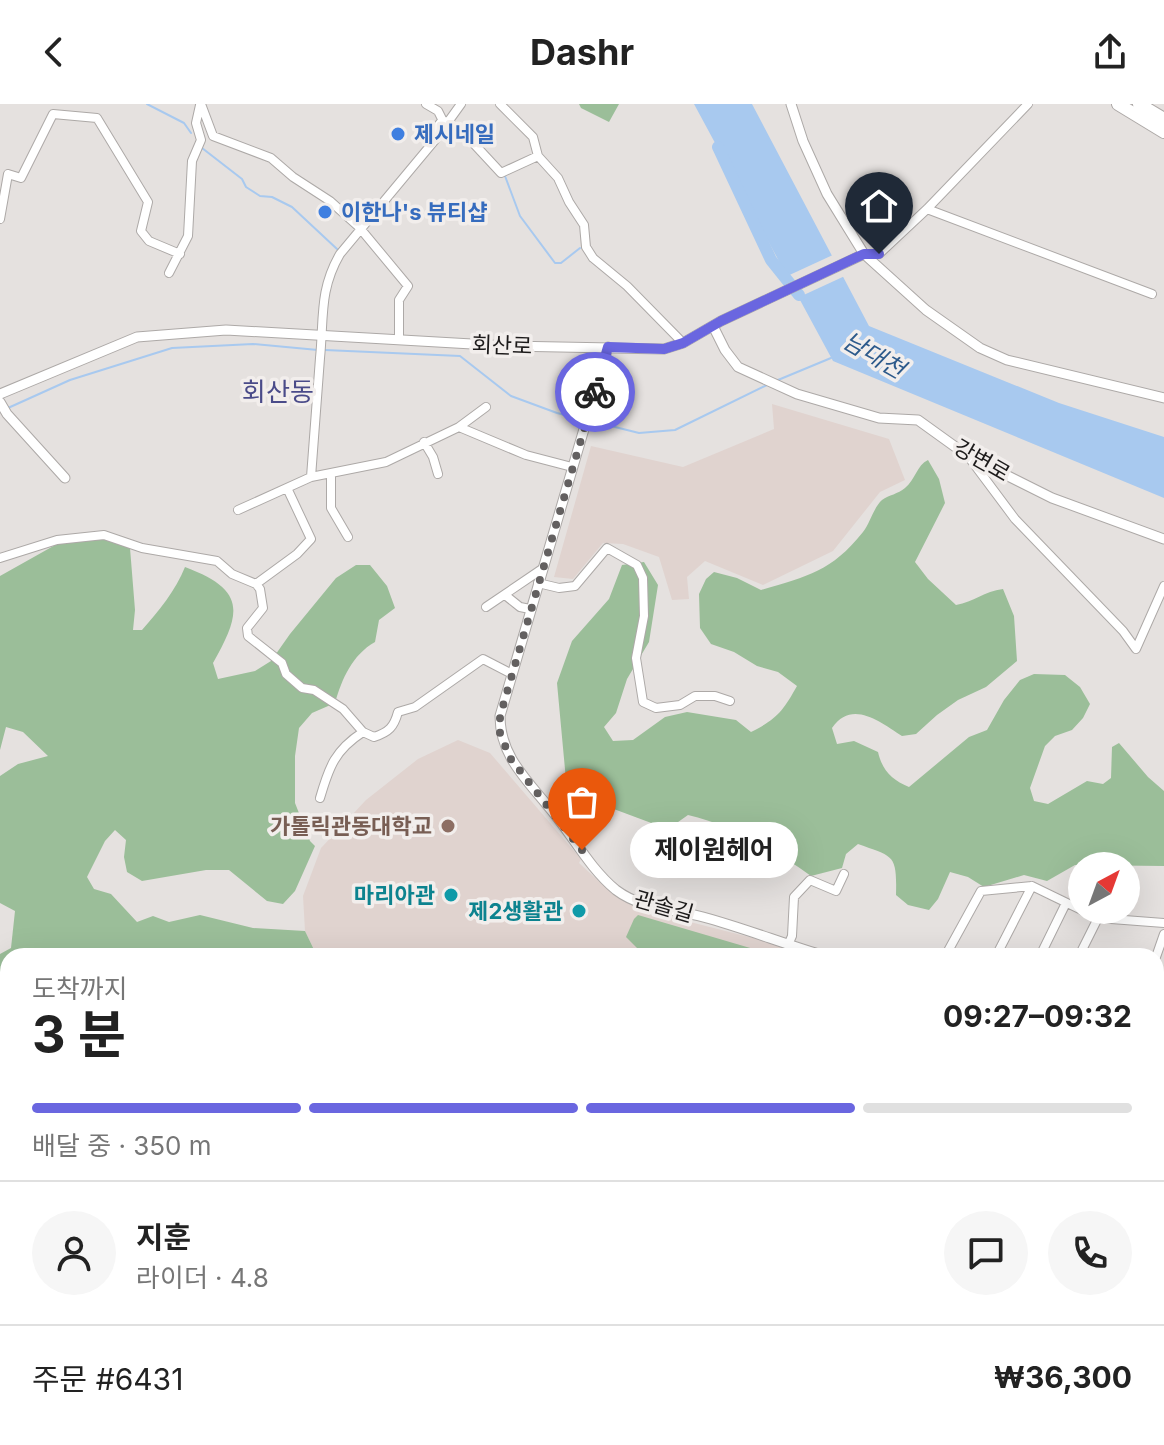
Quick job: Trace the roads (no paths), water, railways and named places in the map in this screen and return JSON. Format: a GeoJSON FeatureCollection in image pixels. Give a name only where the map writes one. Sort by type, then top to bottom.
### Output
{"type":"FeatureCollection","features":[{"type":"Feature","properties":{"kind":"highway"},"geometry":{"type":"LineString","coordinates":[[1118,104],[1164,132]]}},
{"type":"Feature","properties":{"kind":"highway"},"geometry":{"type":"LineString","coordinates":[[1139,104],[1164,116]]}},
{"type":"Feature","properties":{"kind":"highway"},"geometry":{"type":"LineString","coordinates":[[1151,104],[1164,116]]}},
{"type":"Feature","properties":{"kind":"street"},"geometry":{"type":"LineString","coordinates":[[200,104],[213,136],[271,158],[330,201],[361,230],[408,286],[399,300],[399,340]]}},
{"type":"Feature","properties":{"kind":"street"},"geometry":{"type":"LineString","coordinates":[[169,273],[188,236],[192,161],[201,140],[196,123],[200,104]]}},
{"type":"Feature","properties":{"kind":"street"},"geometry":{"type":"LineString","coordinates":[[426,104],[462,131],[501,173],[538,156]]}},
{"type":"Feature","properties":{"kind":"street"},"geometry":{"type":"LineString","coordinates":[[311,477],[322,345],[322,299],[328,274],[340,254],[440,134],[437,128],[448,123],[461,104]]}},
{"type":"Feature","properties":{"kind":"street"},"geometry":{"type":"LineString","coordinates":[[500,104],[533,137],[538,156],[558,178],[584,225],[586,247],[593,258],[627,286],[683,343]]}},
{"type":"Feature","properties":{"kind":"street"},"geometry":{"type":"LineString","coordinates":[[791,104],[803,141],[859,256],[926,310],[980,348],[997,356],[1164,398]]}},
{"type":"Feature","properties":{"kind":"street","name":"회산로"},"geometry":{"type":"LineString","coordinates":[[0,394],[137,337],[226,330],[322,345],[399,340],[664,349],[683,343],[859,256],[879,254],[1028,104]]}},
{"type":"Feature","properties":{"kind":"street"},"geometry":{"type":"LineString","coordinates":[[0,219],[8,174],[21,178],[53,114],[97,118],[148,202],[141,231],[149,241],[180,254]]}},
{"type":"Feature","properties":{"kind":"street"},"geometry":{"type":"LineString","coordinates":[[927,209],[1152,294]]}},
{"type":"Feature","properties":{"kind":"street","name":"강변로"},"geometry":{"type":"LineString","coordinates":[[717,324],[725,350],[738,367],[797,394],[879,418],[918,420],[968,456],[1052,498],[1164,539]]}},
{"type":"Feature","properties":{"kind":"street","name":"관솔길"},"geometry":{"type":"LineString","coordinates":[[608,347],[500,716],[504,746],[519,771],[603,879],[632,900],[703,917],[798,948]]}},
{"type":"Feature","properties":{"kind":"street"},"geometry":{"type":"LineString","coordinates":[[3,407],[65,478]]}},
{"type":"Feature","properties":{"kind":"street"},"geometry":{"type":"LineString","coordinates":[[238,510],[311,477],[386,462],[459,427],[486,407]]}},
{"type":"Feature","properties":{"kind":"street"},"geometry":{"type":"LineString","coordinates":[[459,427],[526,455],[572,467]]}},
{"type":"Feature","properties":{"kind":"street"},"geometry":{"type":"LineString","coordinates":[[424,442],[438,474]]}},
{"type":"Feature","properties":{"kind":"street"},"geometry":{"type":"LineString","coordinates":[[968,456],[1015,519],[1123,631],[1136,649],[1164,586]]}},
{"type":"Feature","properties":{"kind":"street"},"geometry":{"type":"LineString","coordinates":[[331,474],[331,508],[348,537]]}},
{"type":"Feature","properties":{"kind":"street"},"geometry":{"type":"LineString","coordinates":[[256,584],[297,554],[311,539],[287,488]]}},
{"type":"Feature","properties":{"kind":"street"},"geometry":{"type":"LineString","coordinates":[[0,558],[57,540],[104,535],[142,548],[217,561],[232,574],[256,584],[260,589],[263,608],[247,628],[248,636],[282,663],[286,674],[302,688],[314,690],[343,709],[363,732],[374,737],[395,726],[398,712],[415,707],[483,659],[512,674]]}},
{"type":"Feature","properties":{"kind":"street"},"geometry":{"type":"LineString","coordinates":[[538,583],[559,588],[575,586],[607,548],[637,565],[643,578],[644,616],[636,670],[643,702],[656,708],[680,705],[695,696],[715,696],[730,701]]}},
{"type":"Feature","properties":{"kind":"street"},"geometry":{"type":"LineString","coordinates":[[486,607],[542,569]]}},
{"type":"Feature","properties":{"kind":"street"},"geometry":{"type":"LineString","coordinates":[[505,595],[520,607],[530,609]]}},
{"type":"Feature","properties":{"kind":"street"},"geometry":{"type":"LineString","coordinates":[[320,798],[330,764],[352,739],[363,732]]}},
{"type":"Feature","properties":{"kind":"street"},"geometry":{"type":"LineString","coordinates":[[788,945],[792,936],[794,897],[810,880],[836,891],[844,874]]}},
{"type":"Feature","properties":{"kind":"street"},"geometry":{"type":"LineString","coordinates":[[1000,948],[1032,886]]}},
{"type":"Feature","properties":{"kind":"street"},"geometry":{"type":"LineString","coordinates":[[950,948],[981,891],[1032,886],[1066,903],[1044,948]]}},
{"type":"Feature","properties":{"kind":"street"},"geometry":{"type":"LineString","coordinates":[[1140,921],[1164,923]]}},
{"type":"Feature","properties":{"kind":"street"},"geometry":{"type":"LineString","coordinates":[[1083,948],[1095,924]]}},
{"type":"Feature","properties":{"kind":"water"},"geometry":{"type":"Polygon","coordinates":[[[694,104],[752,104],[869,326],[1059,403],[1164,437],[1164,498],[833,361],[694,104]]]}},
{"type":"Feature","properties":{"kind":"waterway"},"geometry":{"type":"LineString","coordinates":[[147,104],[184,123],[191,133]]}},
{"type":"Feature","properties":{"kind":"waterway","name":"남대천"},"geometry":{"type":"LineString","coordinates":[[718,147],[771,260],[799,295]]}},
{"type":"Feature","properties":{"kind":"waterway"},"geometry":{"type":"LineString","coordinates":[[202,148],[242,179],[246,187],[260,196],[272,197],[292,207],[337,249]]}},
{"type":"Feature","properties":{"kind":"waterway"},"geometry":{"type":"LineString","coordinates":[[505,176],[520,216],[555,263],[561,263],[580,248]]}},
{"type":"Feature","properties":{"kind":"waterway"},"geometry":{"type":"LineString","coordinates":[[8,408],[70,380],[172,348],[253,344],[318,350]]}},
{"type":"Feature","properties":{"kind":"waterway"},"geometry":{"type":"LineString","coordinates":[[325,350],[460,356],[511,396],[585,420]]}},
{"type":"Feature","properties":{"kind":"waterway"},"geometry":{"type":"LineString","coordinates":[[778,380],[831,358]]}},
{"type":"Feature","properties":{"kind":"waterway"},"geometry":{"type":"LineString","coordinates":[[591,421],[639,433],[675,430],[769,384]]}},
{"type":"Feature","properties":{"kind":"place","name":"제시네일"},"geometry":{"type":"Point","coordinates":[398,134]}},
{"type":"Feature","properties":{"kind":"place","name":"이한나's 뷰티샵"},"geometry":{"type":"Point","coordinates":[325,212]}},
{"type":"Feature","properties":{"kind":"place","name":"가톨릭관동대학교"},"geometry":{"type":"Point","coordinates":[448,826]}},
{"type":"Feature","properties":{"kind":"place","name":"제이원헤어"},"geometry":{"type":"Point","coordinates":[582,850]}},
{"type":"Feature","properties":{"kind":"place","name":"마리아관"},"geometry":{"type":"Point","coordinates":[451,895]}},
{"type":"Feature","properties":{"kind":"place","name":"제2생활관"},"geometry":{"type":"Point","coordinates":[579,911]}},
{"type":"Feature","properties":{"kind":"district","name":"회산동"},"geometry":{"type":"Point","coordinates":[278,391]}}]}
